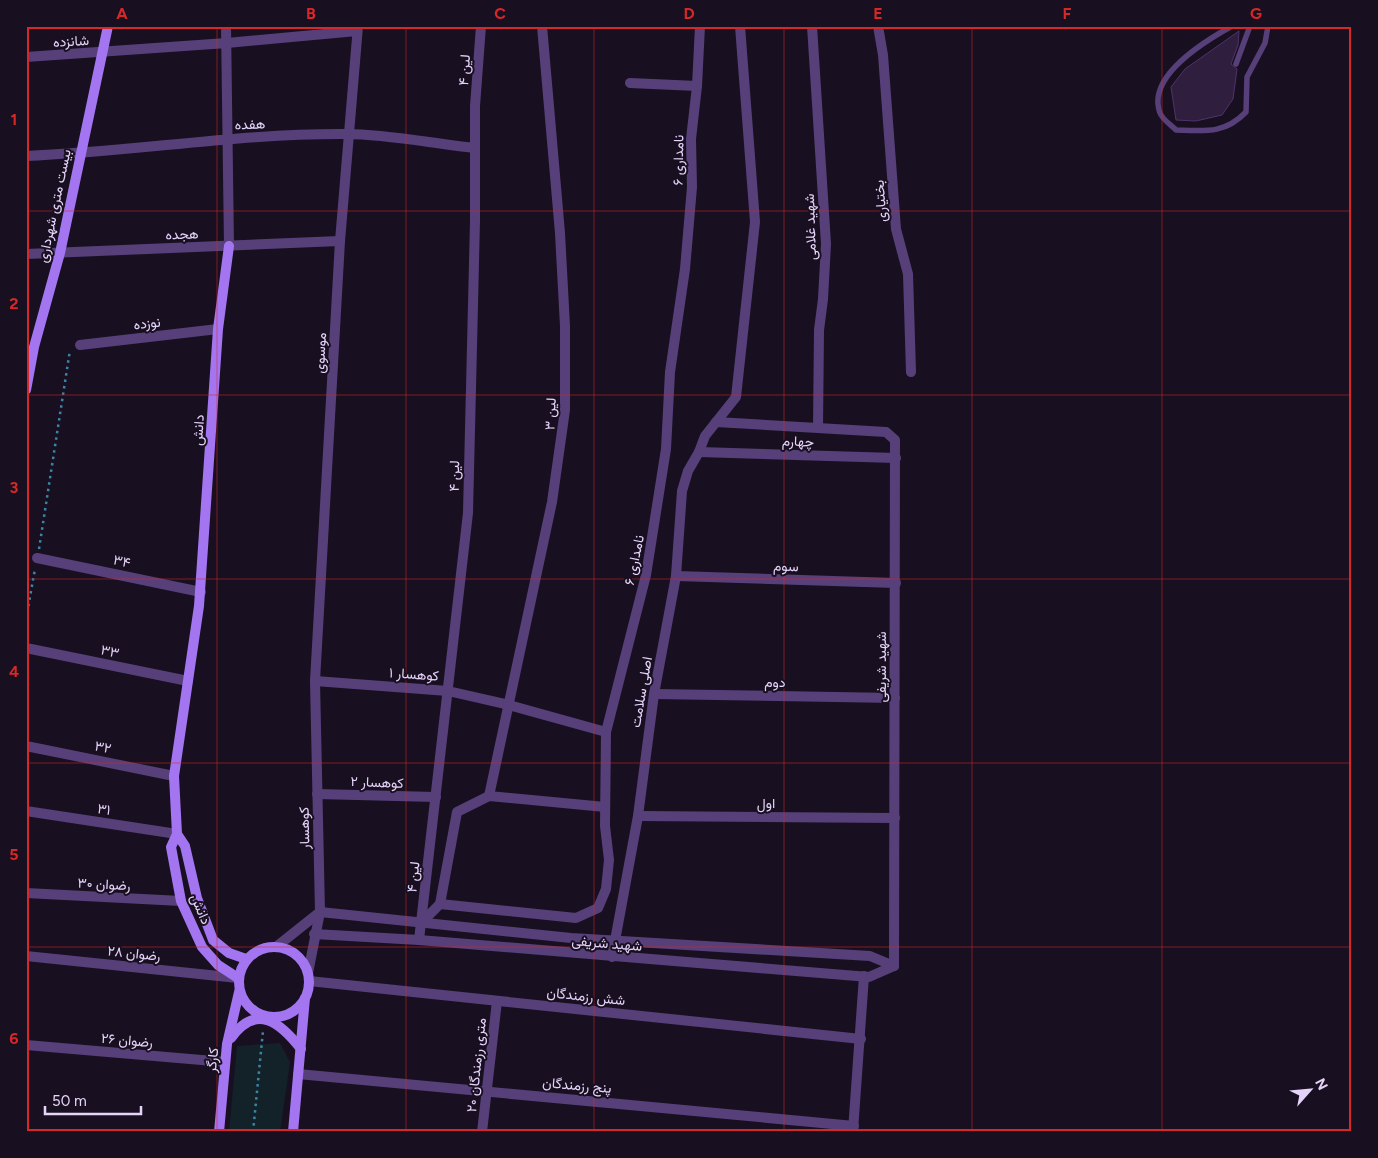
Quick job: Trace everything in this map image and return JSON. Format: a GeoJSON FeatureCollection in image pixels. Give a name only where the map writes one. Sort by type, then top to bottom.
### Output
{"type":"FeatureCollection","features":[{"type":"Feature","properties":{"kind":"street","name":"بیست متری شهرداری"},"geometry":{"type":"LineString","coordinates":[[26,390],[30,347],[60,253],[79,154],[104,52],[108,26]]}},
{"type":"Feature","properties":{"kind":"street","name":"دانش"},"geometry":{"type":"LineString","coordinates":[[226,26],[229,246],[218,329],[200,592],[174,776],[177,834],[184,846],[197,898],[213,940],[228,952],[246,959]]}},
{"type":"Feature","properties":{"kind":"street","name":"لین ۴"},"geometry":{"type":"LineString","coordinates":[[419,940],[468,513],[475,106],[481,26]]}},
{"type":"Feature","properties":{"kind":"street","name":"لین ۳"},"geometry":{"type":"LineString","coordinates":[[489,796],[510,705],[557,473],[565,410],[565,326],[560,233],[542,26]]}},
{"type":"Feature","properties":{"kind":"street","name":"نامداری ۶"},"geometry":{"type":"LineString","coordinates":[[440,904],[576,918],[598,908],[606,889],[609,860],[605,807],[606,732],[646,576],[666,449],[670,372],[685,269],[692,187],[691,139],[697,86],[700,26]]}},
{"type":"Feature","properties":{"kind":"street","name":"اصلی سلامت"},"geometry":{"type":"LineString","coordinates":[[612,957],[638,816],[654,694],[676,576],[682,491],[688,471],[699,452],[705,436],[736,397],[755,222],[740,26]]}},
{"type":"Feature","properties":{"kind":"street","name":"شهید غلامی"},"geometry":{"type":"LineString","coordinates":[[812,26],[826,244],[824,299],[819,330],[818,427]]}},
{"type":"Feature","properties":{"kind":"street","name":"بختیاری"},"geometry":{"type":"LineString","coordinates":[[878,26],[883,55],[896,229],[908,274],[911,372]]}},
{"type":"Feature","properties":{"kind":"street","name":"شانزده"},"geometry":{"type":"LineString","coordinates":[[26,57],[227,43],[357,29]]}},
{"type":"Feature","properties":{"kind":"street","name":"موسوی"},"geometry":{"type":"LineString","coordinates":[[315,681],[340,241],[357,29]]}},
{"type":"Feature","properties":{"kind":"street"},"geometry":{"type":"LineString","coordinates":[[630,83],[697,86]]}},
{"type":"Feature","properties":{"kind":"street","name":"هفده"},"geometry":{"type":"LineString","coordinates":[[26,156],[79,154],[229,138],[348,134],[475,148]]}},
{"type":"Feature","properties":{"kind":"street","name":"هجده"},"geometry":{"type":"LineString","coordinates":[[26,254],[340,241]]}},
{"type":"Feature","properties":{"kind":"street","name":"نوزده"},"geometry":{"type":"LineString","coordinates":[[80,345],[218,329]]}},
{"type":"Feature","properties":{"kind":"street","name":"شهید شریفی"},"geometry":{"type":"LineString","coordinates":[[716,422],[886,432],[895,440],[894,966]]}},
{"type":"Feature","properties":{"kind":"street","name":"چهارم"},"geometry":{"type":"LineString","coordinates":[[699,452],[896,458]]}},
{"type":"Feature","properties":{"kind":"street","name":"۳۴"},"geometry":{"type":"LineString","coordinates":[[37,558],[200,592]]}},
{"type":"Feature","properties":{"kind":"street","name":"سوم"},"geometry":{"type":"LineString","coordinates":[[676,576],[896,583]]}},
{"type":"Feature","properties":{"kind":"street","name":"۳۳"},"geometry":{"type":"LineString","coordinates":[[26,648],[188,681]]}},
{"type":"Feature","properties":{"kind":"street","name":"کوهسار ۱"},"geometry":{"type":"LineString","coordinates":[[315,681],[448,691],[510,705],[606,732]]}},
{"type":"Feature","properties":{"kind":"street","name":"کوهسار"},"geometry":{"type":"LineString","coordinates":[[308,977],[314,934],[320,912],[315,681]]}},
{"type":"Feature","properties":{"kind":"street","name":"دوم"},"geometry":{"type":"LineString","coordinates":[[654,694],[895,698]]}},
{"type":"Feature","properties":{"kind":"street","name":"۳۲"},"geometry":{"type":"LineString","coordinates":[[26,746],[174,776]]}},
{"type":"Feature","properties":{"kind":"street","name":"کوهسار ۲"},"geometry":{"type":"LineString","coordinates":[[317,794],[436,798]]}},
{"type":"Feature","properties":{"kind":"street"},"geometry":{"type":"LineString","coordinates":[[422,923],[440,904],[457,812],[489,796],[605,807]]}},
{"type":"Feature","properties":{"kind":"street","name":"۳۱"},"geometry":{"type":"LineString","coordinates":[[26,811],[177,834]]}},
{"type":"Feature","properties":{"kind":"street","name":"اول"},"geometry":{"type":"LineString","coordinates":[[638,816],[895,818]]}},
{"type":"Feature","properties":{"kind":"street","name":"دانش"},"geometry":{"type":"LineString","coordinates":[[177,834],[171,847],[181,901],[202,947],[218,965],[238,978]]}},
{"type":"Feature","properties":{"kind":"street","name":"رضوان ۳۰"},"geometry":{"type":"LineString","coordinates":[[26,894],[181,901]]}},
{"type":"Feature","properties":{"kind":"street"},"geometry":{"type":"LineString","coordinates":[[276,947],[320,912]]}},
{"type":"Feature","properties":{"kind":"street","name":"شهید شریفی"},"geometry":{"type":"LineString","coordinates":[[320,912],[571,938],[614,939],[870,956],[894,966]]}},
{"type":"Feature","properties":{"kind":"street","name":"شهید شریفی"},"geometry":{"type":"LineString","coordinates":[[314,934],[419,940],[869,977],[894,966]]}},
{"type":"Feature","properties":{"kind":"street"},"geometry":{"type":"LineString","coordinates":[[293,1132],[308,977],[297,955],[286,947],[260,949],[246,959],[238,978],[239,992],[248,1006],[262,1016],[279,1017],[294,1011],[305,998]]}},
{"type":"Feature","properties":{"kind":"street","name":"رضوان ۲۸"},"geometry":{"type":"LineString","coordinates":[[26,956],[238,978]]}},
{"type":"Feature","properties":{"kind":"street"},"geometry":{"type":"LineString","coordinates":[[853,1129],[861,1039],[864,976]]}},
{"type":"Feature","properties":{"kind":"street","name":"شش رزمندگان"},"geometry":{"type":"LineString","coordinates":[[308,977],[497,1001],[861,1039]]}},
{"type":"Feature","properties":{"kind":"street","name":"کارگر"},"geometry":{"type":"LineString","coordinates":[[219,1132],[227,1044],[239,992]]}},
{"type":"Feature","properties":{"kind":"street","name":"۲۰ متری رزمندگان"},"geometry":{"type":"LineString","coordinates":[[482,1132],[497,1001]]}},
{"type":"Feature","properties":{"kind":"street"},"geometry":{"type":"LineString","coordinates":[[227,1044],[239,1027],[255,1020],[264,1020],[272,1021],[286,1030],[301,1049]]}},
{"type":"Feature","properties":{"kind":"street","name":"رضوان ۲۶"},"geometry":{"type":"LineString","coordinates":[[26,1045],[225,1062]]}},
{"type":"Feature","properties":{"kind":"street","name":"پنج رزمندگان"},"geometry":{"type":"LineString","coordinates":[[298,1074],[487,1090],[853,1129]]}},
{"type":"Feature","properties":{"kind":"lane"},"geometry":{"type":"LineString","coordinates":[[1232,26],[1182,61],[1165,78],[1158,94],[1160,114],[1176,130],[1205,131],[1234,124],[1246,112],[1248,77],[1264,43],[1268,26]]}},
{"type":"Feature","properties":{"kind":"lane"},"geometry":{"type":"LineString","coordinates":[[1236,64],[1250,26]]}},
{"type":"Feature","properties":{"kind":"path"},"geometry":{"type":"LineString","coordinates":[[26,619],[68,351],[80,345]]}},
{"type":"Feature","properties":{"kind":"path"},"geometry":{"type":"LineString","coordinates":[[253,1132],[264,1020]]}},
{"type":"Feature","properties":{"kind":"shaded area"},"geometry":{"type":"Polygon","coordinates":[[[280,1043],[290,1062],[280,1132],[229,1132],[237,1046],[280,1043]]]}},
{"type":"Feature","properties":{"kind":"building"},"geometry":{"type":"Polygon","coordinates":[[[1239,31],[1238,45],[1231,64],[1237,69],[1233,99],[1222,115],[1196,121],[1176,120],[1171,87],[1185,69],[1239,31]]]}}]}
